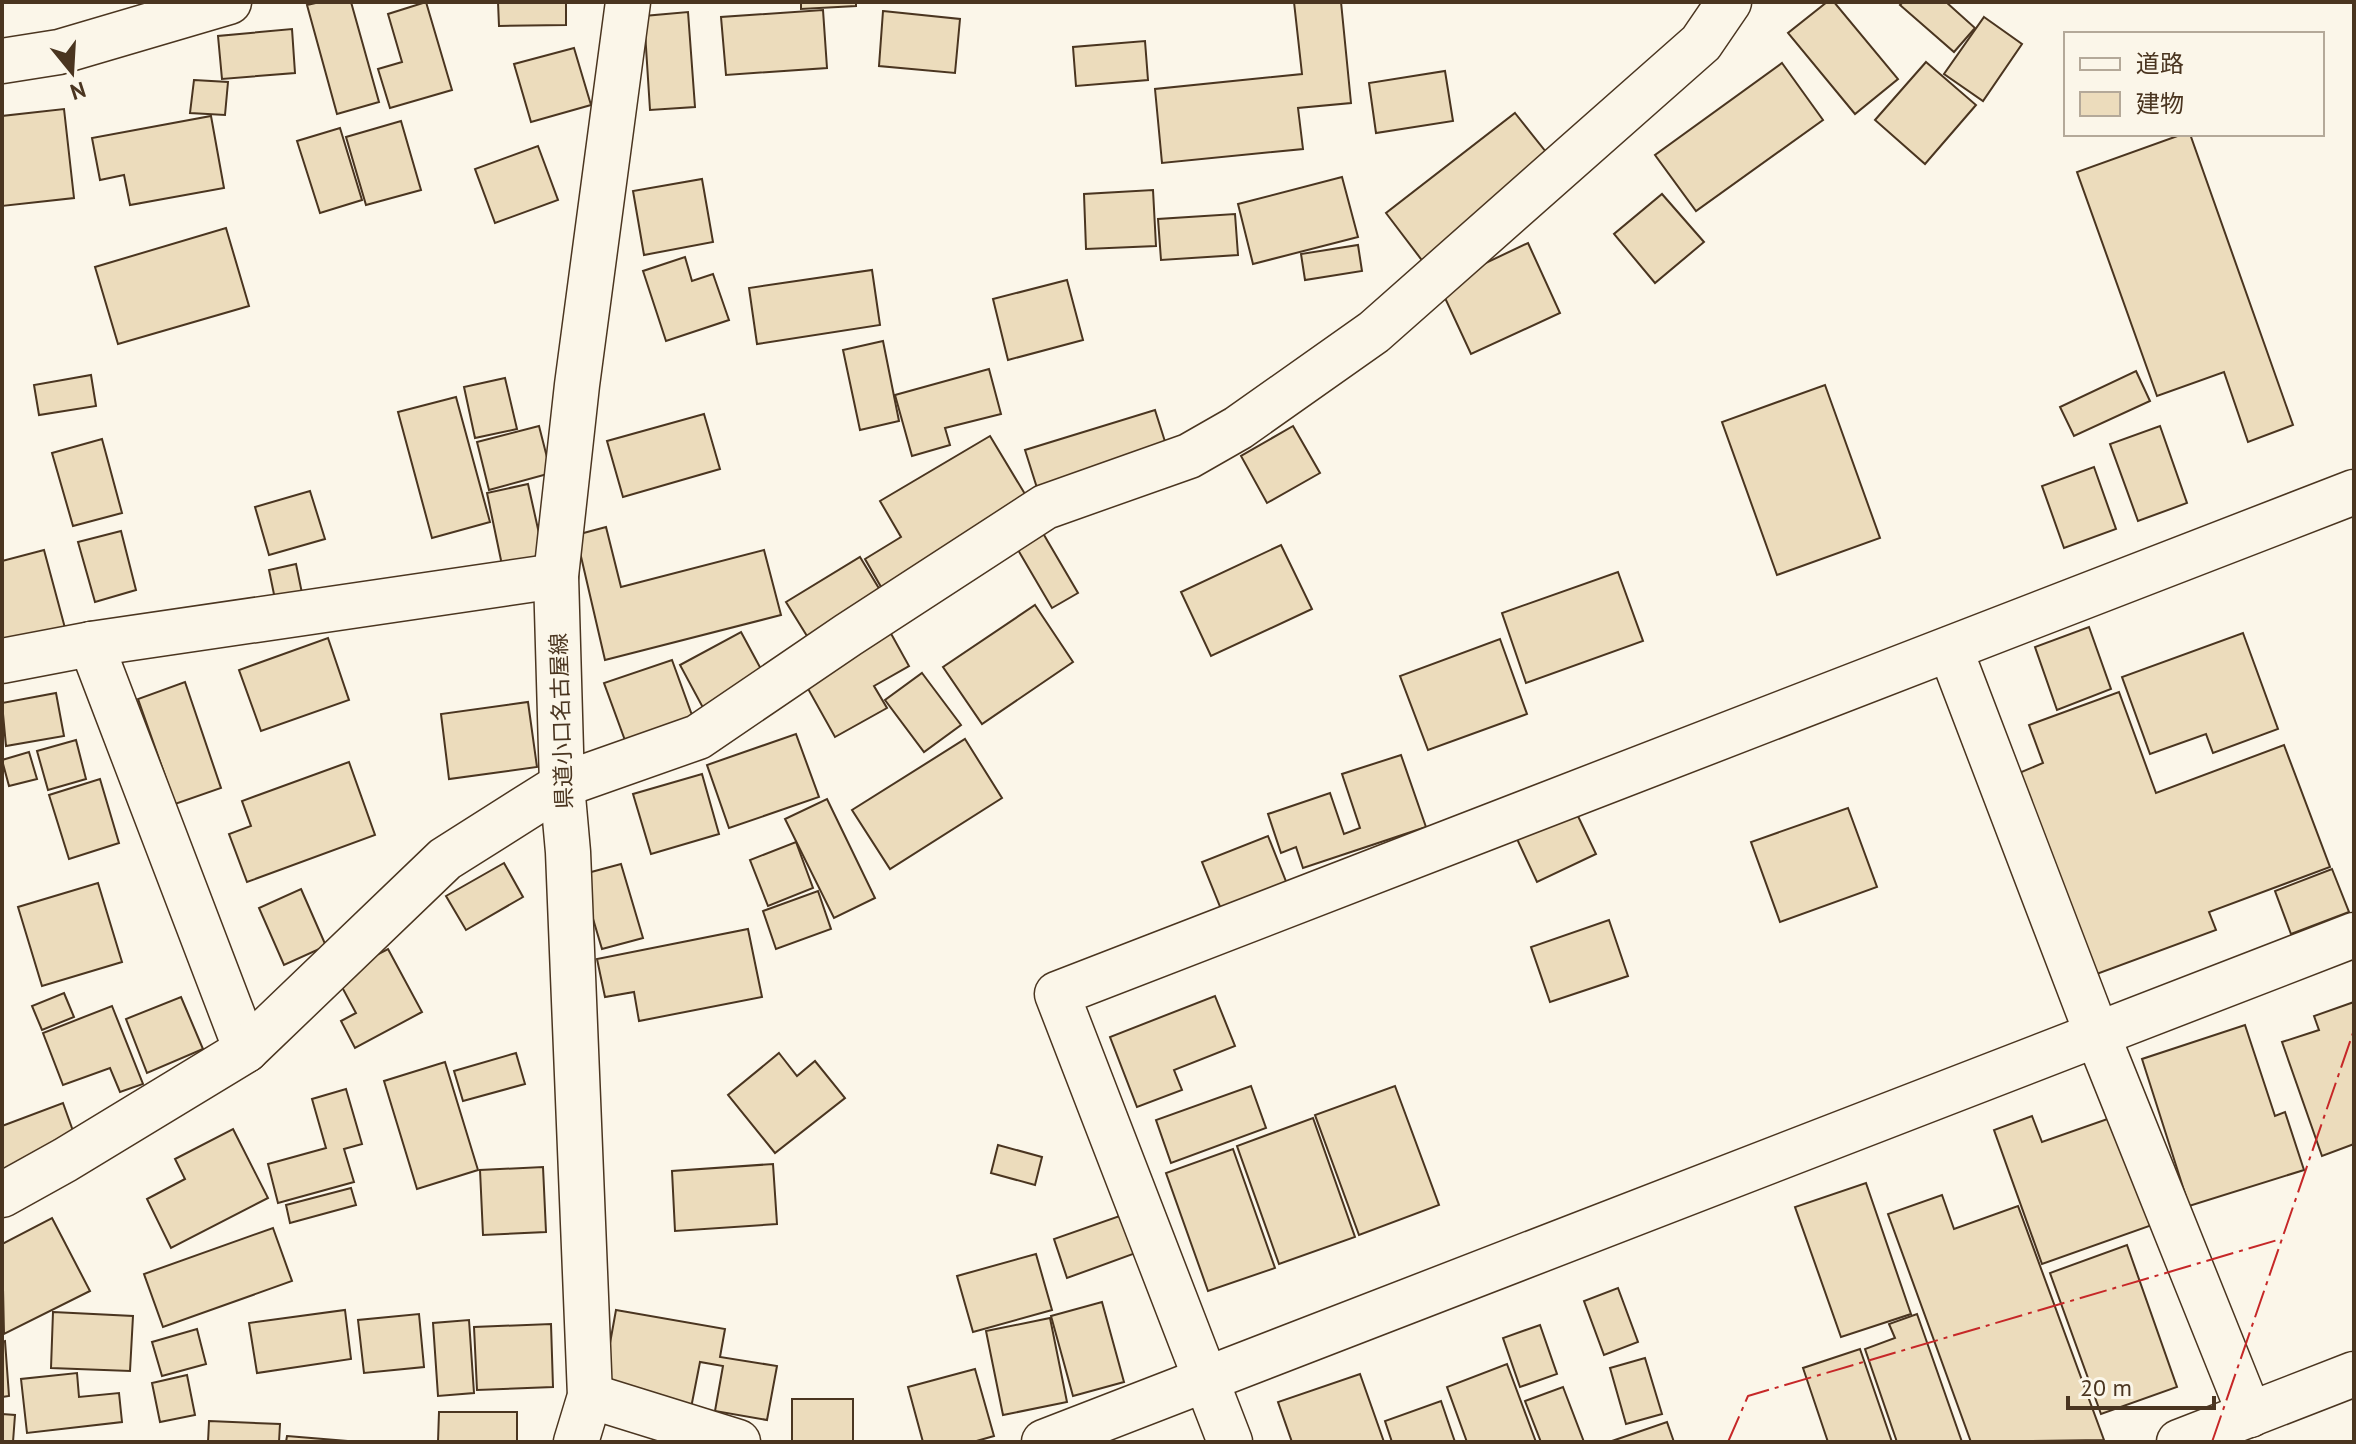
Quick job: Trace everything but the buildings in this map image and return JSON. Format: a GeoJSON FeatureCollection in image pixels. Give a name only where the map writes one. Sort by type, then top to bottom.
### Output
{"type":"FeatureCollection","features":[{"type":"Feature","properties":{"kind":"street"},"geometry":{"type":"LineString","coordinates":[[2,61],[59,52],[229,2]]}},
{"type":"Feature","properties":{"kind":"street","name":"県道小口名古屋線"},"geometry":{"type":"LineString","coordinates":[[576,1442],[590,1396],[569,867],[562,785],[556,576],[577,385],[628,2]]}},
{"type":"Feature","properties":{"kind":"street"},"geometry":{"type":"LineString","coordinates":[[2,1195],[246,1050],[445,859],[562,785],[698,737],[1045,507],[1189,456],[1238,428],[1374,332],[1701,43],[1729,2]]}},
{"type":"Feature","properties":{"kind":"street"},"geometry":{"type":"LineString","coordinates":[[1230,1442],[1057,994],[2354,492]]}},
{"type":"Feature","properties":{"kind":"street"},"geometry":{"type":"LineString","coordinates":[[2,661],[91,644],[556,576]]}},
{"type":"Feature","properties":{"kind":"street"},"geometry":{"type":"LineString","coordinates":[[91,644],[246,1050]]}},
{"type":"Feature","properties":{"kind":"street"},"geometry":{"type":"LineString","coordinates":[[1950,649],[2097,1034],[2250,1415]]}},
{"type":"Feature","properties":{"kind":"street"},"geometry":{"type":"LineString","coordinates":[[1044,1442],[2354,935]]}},
{"type":"Feature","properties":{"kind":"street"},"geometry":{"type":"LineString","coordinates":[[2179,1442],[2354,1374]]}},
{"type":"Feature","properties":{"kind":"street"},"geometry":{"type":"LineString","coordinates":[[590,1396],[738,1442]]}},
{"type":"Feature","properties":{"kind":"power"},"geometry":{"type":"LineString","coordinates":[[2212,1442],[2354,1030]]}},
{"type":"Feature","properties":{"kind":"power"},"geometry":{"type":"LineString","coordinates":[[1728,1442],[1748,1396],[2281,1239]]}}]}
